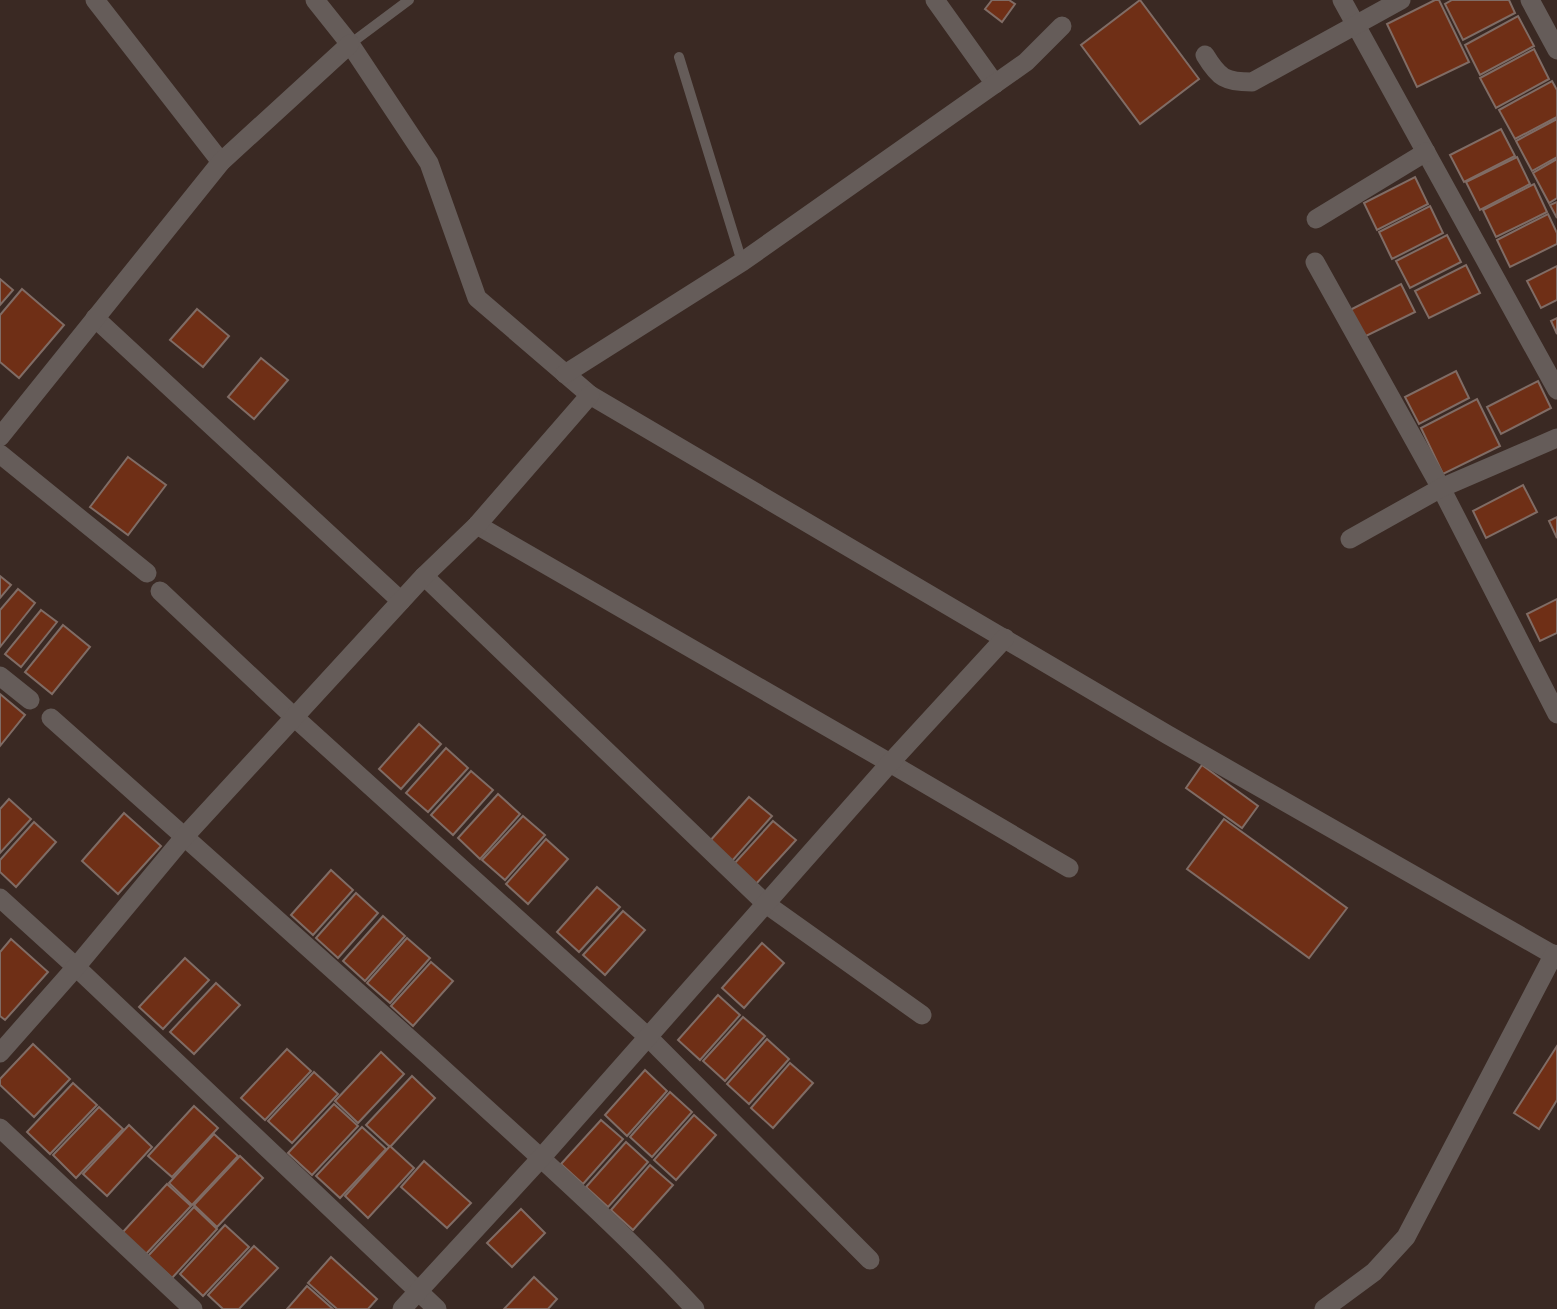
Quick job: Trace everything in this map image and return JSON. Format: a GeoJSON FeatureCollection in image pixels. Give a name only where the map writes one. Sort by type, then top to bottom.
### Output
{"type":"FeatureCollection","features":[{"type":"Feature","properties":{"kind":"street"},"geometry":{"type":"LineString","coordinates":[[95,0],[221,162]]}},
{"type":"Feature","properties":{"kind":"street"},"geometry":{"type":"LineString","coordinates":[[315,0],[350,44],[429,163],[477,298],[590,395],[1180,742],[1555,956],[1406,1237],[1374,1272],[1324,1309]]}},
{"type":"Feature","properties":{"kind":"street"},"geometry":{"type":"LineString","coordinates":[[935,0],[995,84]]}},
{"type":"Feature","properties":{"kind":"street"},"geometry":{"type":"LineString","coordinates":[[1342,0],[1557,390]]}},
{"type":"Feature","properties":{"kind":"street"},"geometry":{"type":"LineString","coordinates":[[1205,55],[1215,72],[1232,82],[1252,82],[1401,0]]}},
{"type":"Feature","properties":{"kind":"street"},"geometry":{"type":"LineString","coordinates":[[1530,0],[1557,50]]}},
{"type":"Feature","properties":{"kind":"street"},"geometry":{"type":"LineString","coordinates":[[565,374],[742,262],[1026,62],[1062,26]]}},
{"type":"Feature","properties":{"kind":"street"},"geometry":{"type":"LineString","coordinates":[[0,438],[221,162],[350,44]]}},
{"type":"Feature","properties":{"kind":"street"},"geometry":{"type":"LineString","coordinates":[[1316,219],[1426,152]]}},
{"type":"Feature","properties":{"kind":"street"},"geometry":{"type":"LineString","coordinates":[[1315,262],[1441,488],[1557,713]]}},
{"type":"Feature","properties":{"kind":"street"},"geometry":{"type":"LineString","coordinates":[[95,318],[401,601]]}},
{"type":"Feature","properties":{"kind":"street"},"geometry":{"type":"LineString","coordinates":[[0,1053],[185,836],[424,576],[477,526],[590,395]]}},
{"type":"Feature","properties":{"kind":"street"},"geometry":{"type":"LineString","coordinates":[[1350,539],[1441,488],[1557,438]]}},
{"type":"Feature","properties":{"kind":"street"},"geometry":{"type":"LineString","coordinates":[[0,454],[147,573]]}},
{"type":"Feature","properties":{"kind":"street"},"geometry":{"type":"LineString","coordinates":[[477,526],[1069,868]]}},
{"type":"Feature","properties":{"kind":"street"},"geometry":{"type":"LineString","coordinates":[[424,576],[766,904],[922,1015]]}},
{"type":"Feature","properties":{"kind":"street"},"geometry":{"type":"LineString","coordinates":[[160,592],[648,1037],[870,1260]]}},
{"type":"Feature","properties":{"kind":"street"},"geometry":{"type":"LineString","coordinates":[[402,1309],[541,1158],[890,763],[1005,638]]}},
{"type":"Feature","properties":{"kind":"street"},"geometry":{"type":"LineString","coordinates":[[0,676],[30,700]]}},
{"type":"Feature","properties":{"kind":"street"},"geometry":{"type":"LineString","coordinates":[[51,718],[541,1158],[665,1276],[695,1309]]}},
{"type":"Feature","properties":{"kind":"street"},"geometry":{"type":"LineString","coordinates":[[0,898],[437,1309]]}},
{"type":"Feature","properties":{"kind":"street"},"geometry":{"type":"LineString","coordinates":[[0,1128],[193,1309]]}},
{"type":"Feature","properties":{"kind":"lane"},"geometry":{"type":"LineString","coordinates":[[350,44],[409,0]]}},
{"type":"Feature","properties":{"kind":"lane"},"geometry":{"type":"LineString","coordinates":[[679,57],[742,262]]}},
{"type":"Feature","properties":{"kind":"building"},"geometry":{"type":"Polygon","coordinates":[[[992,0],[1009,0],[1015,4],[1002,22],[985,9],[992,0]]]}},
{"type":"Feature","properties":{"kind":"building"},"geometry":{"type":"Polygon","coordinates":[[[1140,0],[1199,79],[1140,124],[1081,45],[1140,0]]]}},
{"type":"Feature","properties":{"kind":"building"},"geometry":{"type":"Polygon","coordinates":[[[1439,0],[1469,62],[1417,87],[1387,24],[1439,0]]]}},
{"type":"Feature","properties":{"kind":"building"},"geometry":{"type":"Polygon","coordinates":[[[1452,0],[1509,0],[1515,13],[1463,40],[1445,4],[1452,0]]]}},
{"type":"Feature","properties":{"kind":"building"},"geometry":{"type":"Polygon","coordinates":[[[1518,16],[1534,46],[1480,75],[1465,45],[1518,16]]]}},
{"type":"Feature","properties":{"kind":"building"},"geometry":{"type":"Polygon","coordinates":[[[1534,49],[1549,79],[1496,108],[1480,78],[1534,49]]]}},
{"type":"Feature","properties":{"kind":"building"},"geometry":{"type":"Polygon","coordinates":[[[1552,81],[1557,90],[1557,117],[1515,139],[1499,110],[1552,81]]]}},
{"type":"Feature","properties":{"kind":"building"},"geometry":{"type":"Polygon","coordinates":[[[1557,119],[1557,157],[1532,171],[1516,141],[1557,119]]]}},
{"type":"Feature","properties":{"kind":"building"},"geometry":{"type":"Polygon","coordinates":[[[1501,129],[1515,156],[1464,182],[1450,155],[1501,129]]]}},
{"type":"Feature","properties":{"kind":"building"},"geometry":{"type":"Polygon","coordinates":[[[1517,157],[1530,184],[1480,210],[1466,182],[1517,157]]]}},
{"type":"Feature","properties":{"kind":"building"},"geometry":{"type":"Polygon","coordinates":[[[1557,159],[1557,198],[1549,203],[1533,173],[1557,159]]]}},
{"type":"Feature","properties":{"kind":"building"},"geometry":{"type":"Polygon","coordinates":[[[1415,177],[1428,204],[1377,230],[1364,203],[1415,177]]]}},
{"type":"Feature","properties":{"kind":"building"},"geometry":{"type":"Polygon","coordinates":[[[1534,184],[1547,212],[1496,237],[1483,210],[1534,184]]]}},
{"type":"Feature","properties":{"kind":"building"},"geometry":{"type":"Polygon","coordinates":[[[1557,202],[1557,218],[1550,205],[1557,202]]]}},
{"type":"Feature","properties":{"kind":"building"},"geometry":{"type":"Polygon","coordinates":[[[1430,206],[1443,233],[1392,259],[1379,232],[1430,206]]]}},
{"type":"Feature","properties":{"kind":"building"},"geometry":{"type":"Polygon","coordinates":[[[1548,214],[1557,233],[1557,244],[1510,267],[1497,240],[1548,214]]]}},
{"type":"Feature","properties":{"kind":"building"},"geometry":{"type":"Polygon","coordinates":[[[1447,235],[1461,262],[1410,288],[1396,261],[1447,235]]]}},
{"type":"Feature","properties":{"kind":"building"},"geometry":{"type":"Polygon","coordinates":[[[1466,265],[1480,293],[1429,318],[1415,291],[1466,265]]]}},
{"type":"Feature","properties":{"kind":"building"},"geometry":{"type":"Polygon","coordinates":[[[1557,266],[1557,300],[1541,308],[1527,281],[1557,266]]]}},
{"type":"Feature","properties":{"kind":"building"},"geometry":{"type":"Polygon","coordinates":[[[0,279],[13,290],[0,305],[0,279]]]}},
{"type":"Feature","properties":{"kind":"building"},"geometry":{"type":"Polygon","coordinates":[[[1401,284],[1415,312],[1364,337],[1350,310],[1401,284]]]}},
{"type":"Feature","properties":{"kind":"building"},"geometry":{"type":"Polygon","coordinates":[[[22,289],[64,325],[19,378],[0,362],[0,315],[22,289]]]}},
{"type":"Feature","properties":{"kind":"building"},"geometry":{"type":"Polygon","coordinates":[[[197,309],[229,336],[203,367],[170,340],[197,309]]]}},
{"type":"Feature","properties":{"kind":"building"},"geometry":{"type":"Polygon","coordinates":[[[1557,318],[1557,334],[1551,321],[1557,318]]]}},
{"type":"Feature","properties":{"kind":"building"},"geometry":{"type":"Polygon","coordinates":[[[261,358],[288,380],[254,419],[228,397],[261,358]]]}},
{"type":"Feature","properties":{"kind":"building"},"geometry":{"type":"Polygon","coordinates":[[[1456,371],[1469,398],[1419,424],[1405,397],[1456,371]]]}},
{"type":"Feature","properties":{"kind":"building"},"geometry":{"type":"Polygon","coordinates":[[[1538,381],[1551,408],[1501,434],[1487,407],[1538,381]]]}},
{"type":"Feature","properties":{"kind":"building"},"geometry":{"type":"Polygon","coordinates":[[[1477,399],[1500,446],[1443,474],[1421,428],[1477,399]]]}},
{"type":"Feature","properties":{"kind":"building"},"geometry":{"type":"Polygon","coordinates":[[[128,457],[166,485],[128,535],[90,507],[128,457]]]}},
{"type":"Feature","properties":{"kind":"building"},"geometry":{"type":"Polygon","coordinates":[[[1523,485],[1537,512],[1486,538],[1473,511],[1523,485]]]}},
{"type":"Feature","properties":{"kind":"building"},"geometry":{"type":"Polygon","coordinates":[[[1557,517],[1557,538],[1549,521],[1557,517]]]}},
{"type":"Feature","properties":{"kind":"building"},"geometry":{"type":"Polygon","coordinates":[[[0,576],[11,585],[0,598],[0,576]]]}},
{"type":"Feature","properties":{"kind":"building"},"geometry":{"type":"Polygon","coordinates":[[[18,589],[35,603],[0,647],[0,610],[18,589]]]}},
{"type":"Feature","properties":{"kind":"building"},"geometry":{"type":"Polygon","coordinates":[[[1557,599],[1557,633],[1540,641],[1527,614],[1557,599]]]}},
{"type":"Feature","properties":{"kind":"building"},"geometry":{"type":"Polygon","coordinates":[[[41,610],[57,622],[21,667],[5,654],[41,610]]]}},
{"type":"Feature","properties":{"kind":"building"},"geometry":{"type":"Polygon","coordinates":[[[63,625],[90,647],[52,694],[25,672],[63,625]]]}},
{"type":"Feature","properties":{"kind":"building"},"geometry":{"type":"Polygon","coordinates":[[[0,694],[25,715],[0,746],[0,694]]]}},
{"type":"Feature","properties":{"kind":"building"},"geometry":{"type":"Polygon","coordinates":[[[419,724],[441,744],[401,789],[379,769],[419,724]]]}},
{"type":"Feature","properties":{"kind":"building"},"geometry":{"type":"Polygon","coordinates":[[[446,748],[468,768],[428,812],[406,793],[446,748]]]}},
{"type":"Feature","properties":{"kind":"building"},"geometry":{"type":"Polygon","coordinates":[[[1202,765],[1258,806],[1242,828],[1186,788],[1202,765]]]}},
{"type":"Feature","properties":{"kind":"building"},"geometry":{"type":"Polygon","coordinates":[[[471,771],[493,790],[453,835],[431,815],[471,771]]]}},
{"type":"Feature","properties":{"kind":"building"},"geometry":{"type":"Polygon","coordinates":[[[498,794],[520,814],[480,859],[458,838],[498,794]]]}},
{"type":"Feature","properties":{"kind":"building"},"geometry":{"type":"Polygon","coordinates":[[[749,797],[772,816],[732,861],[709,842],[749,797]]]}},
{"type":"Feature","properties":{"kind":"building"},"geometry":{"type":"Polygon","coordinates":[[[9,799],[31,819],[0,853],[0,809],[9,799]]]}},
{"type":"Feature","properties":{"kind":"building"},"geometry":{"type":"Polygon","coordinates":[[[124,813],[161,846],[118,894],[82,861],[124,813]]]}},
{"type":"Feature","properties":{"kind":"building"},"geometry":{"type":"Polygon","coordinates":[[[523,816],[545,835],[505,880],[482,860],[523,816]]]}},
{"type":"Feature","properties":{"kind":"building"},"geometry":{"type":"Polygon","coordinates":[[[1224,819],[1347,908],[1309,958],[1187,869],[1224,819]]]}},
{"type":"Feature","properties":{"kind":"building"},"geometry":{"type":"Polygon","coordinates":[[[773,821],[796,840],[755,885],[733,865],[773,821]]]}},
{"type":"Feature","properties":{"kind":"building"},"geometry":{"type":"Polygon","coordinates":[[[34,822],[56,842],[16,887],[0,872],[0,860],[34,822]]]}},
{"type":"Feature","properties":{"kind":"building"},"geometry":{"type":"Polygon","coordinates":[[[546,839],[568,859],[528,904],[506,884],[546,839]]]}},
{"type":"Feature","properties":{"kind":"building"},"geometry":{"type":"Polygon","coordinates":[[[331,870],[353,890],[313,935],[291,915],[331,870]]]}},
{"type":"Feature","properties":{"kind":"building"},"geometry":{"type":"Polygon","coordinates":[[[597,887],[620,907],[579,952],[557,932],[597,887]]]}},
{"type":"Feature","properties":{"kind":"building"},"geometry":{"type":"Polygon","coordinates":[[[356,893],[378,913],[338,958],[316,938],[356,893]]]}},
{"type":"Feature","properties":{"kind":"building"},"geometry":{"type":"Polygon","coordinates":[[[623,911],[645,930],[605,975],[583,955],[623,911]]]}},
{"type":"Feature","properties":{"kind":"building"},"geometry":{"type":"Polygon","coordinates":[[[383,916],[405,936],[365,981],[343,961],[383,916]]]}},
{"type":"Feature","properties":{"kind":"building"},"geometry":{"type":"Polygon","coordinates":[[[407,938],[430,958],[390,1003],[367,983],[407,938]]]}},
{"type":"Feature","properties":{"kind":"building"},"geometry":{"type":"Polygon","coordinates":[[[11,939],[48,972],[5,1020],[0,1016],[0,952],[11,939]]]}},
{"type":"Feature","properties":{"kind":"building"},"geometry":{"type":"Polygon","coordinates":[[[762,943],[784,963],[744,1008],[722,988],[762,943]]]}},
{"type":"Feature","properties":{"kind":"building"},"geometry":{"type":"Polygon","coordinates":[[[185,958],[209,980],[163,1029],[139,1007],[185,958]]]}},
{"type":"Feature","properties":{"kind":"building"},"geometry":{"type":"Polygon","coordinates":[[[431,962],[453,981],[413,1026],[391,1006],[431,962]]]}},
{"type":"Feature","properties":{"kind":"building"},"geometry":{"type":"Polygon","coordinates":[[[216,983],[240,1005],[194,1054],[170,1032],[216,983]]]}},
{"type":"Feature","properties":{"kind":"building"},"geometry":{"type":"Polygon","coordinates":[[[718,995],[740,1015],[700,1060],[678,1040],[718,995]]]}},
{"type":"Feature","properties":{"kind":"building"},"geometry":{"type":"Polygon","coordinates":[[[743,1017],[765,1036],[725,1081],[703,1061],[743,1017]]]}},
{"type":"Feature","properties":{"kind":"building"},"geometry":{"type":"Polygon","coordinates":[[[767,1039],[789,1059],[749,1104],[727,1084],[767,1039]]]}},
{"type":"Feature","properties":{"kind":"building"},"geometry":{"type":"Polygon","coordinates":[[[33,1044],[70,1079],[34,1117],[0,1085],[0,1079],[33,1044]]]}},
{"type":"Feature","properties":{"kind":"building"},"geometry":{"type":"Polygon","coordinates":[[[1557,1046],[1557,1100],[1539,1129],[1514,1113],[1557,1046]]]}},
{"type":"Feature","properties":{"kind":"building"},"geometry":{"type":"Polygon","coordinates":[[[287,1049],[311,1071],[265,1120],[241,1098],[287,1049]]]}},
{"type":"Feature","properties":{"kind":"building"},"geometry":{"type":"Polygon","coordinates":[[[381,1052],[404,1074],[358,1123],[335,1101],[381,1052]]]}},
{"type":"Feature","properties":{"kind":"building"},"geometry":{"type":"Polygon","coordinates":[[[790,1063],[813,1083],[773,1128],[751,1108],[790,1063]]]}},
{"type":"Feature","properties":{"kind":"building"},"geometry":{"type":"Polygon","coordinates":[[[645,1070],[667,1091],[627,1136],[605,1115],[645,1070]]]}},
{"type":"Feature","properties":{"kind":"building"},"geometry":{"type":"Polygon","coordinates":[[[314,1072],[338,1094],[292,1143],[268,1121],[314,1072]]]}},
{"type":"Feature","properties":{"kind":"building"},"geometry":{"type":"Polygon","coordinates":[[[412,1076],[435,1098],[390,1147],[366,1125],[412,1076]]]}},
{"type":"Feature","properties":{"kind":"building"},"geometry":{"type":"Polygon","coordinates":[[[73,1083],[97,1105],[50,1154],[27,1132],[73,1083]]]}},
{"type":"Feature","properties":{"kind":"building"},"geometry":{"type":"Polygon","coordinates":[[[670,1092],[692,1112],[652,1157],[630,1137],[670,1092]]]}},
{"type":"Feature","properties":{"kind":"building"},"geometry":{"type":"Polygon","coordinates":[[[334,1104],[358,1126],[312,1175],[288,1153],[334,1104]]]}},
{"type":"Feature","properties":{"kind":"building"},"geometry":{"type":"Polygon","coordinates":[[[194,1106],[218,1128],[172,1177],[148,1156],[194,1106]]]}},
{"type":"Feature","properties":{"kind":"building"},"geometry":{"type":"Polygon","coordinates":[[[99,1107],[123,1129],[76,1178],[53,1155],[99,1107]]]}},
{"type":"Feature","properties":{"kind":"building"},"geometry":{"type":"Polygon","coordinates":[[[694,1115],[716,1135],[676,1180],[654,1160],[694,1115]]]}},
{"type":"Feature","properties":{"kind":"building"},"geometry":{"type":"Polygon","coordinates":[[[601,1120],[623,1139],[583,1184],[561,1164],[601,1120]]]}},
{"type":"Feature","properties":{"kind":"building"},"geometry":{"type":"Polygon","coordinates":[[[129,1125],[152,1147],[107,1196],[83,1174],[129,1125]]]}},
{"type":"Feature","properties":{"kind":"building"},"geometry":{"type":"Polygon","coordinates":[[[362,1127],[386,1149],[340,1198],[316,1176],[362,1127]]]}},
{"type":"Feature","properties":{"kind":"building"},"geometry":{"type":"Polygon","coordinates":[[[214,1134],[238,1156],[192,1205],[169,1183],[214,1134]]]}},
{"type":"Feature","properties":{"kind":"building"},"geometry":{"type":"Polygon","coordinates":[[[626,1142],[648,1162],[608,1207],[586,1187],[626,1142]]]}},
{"type":"Feature","properties":{"kind":"building"},"geometry":{"type":"Polygon","coordinates":[[[390,1146],[414,1168],[368,1218],[345,1196],[390,1146]]]}},
{"type":"Feature","properties":{"kind":"building"},"geometry":{"type":"Polygon","coordinates":[[[240,1156],[263,1178],[217,1227],[194,1205],[240,1156]]]}},
{"type":"Feature","properties":{"kind":"building"},"geometry":{"type":"Polygon","coordinates":[[[424,1161],[471,1203],[447,1228],[401,1187],[424,1161]]]}},
{"type":"Feature","properties":{"kind":"building"},"geometry":{"type":"Polygon","coordinates":[[[650,1165],[673,1185],[633,1230],[611,1210],[650,1165]]]}},
{"type":"Feature","properties":{"kind":"building"},"geometry":{"type":"Polygon","coordinates":[[[167,1184],[191,1206],[145,1255],[122,1233],[167,1184]]]}},
{"type":"Feature","properties":{"kind":"building"},"geometry":{"type":"Polygon","coordinates":[[[194,1207],[217,1229],[172,1278],[148,1256],[194,1207]]]}},
{"type":"Feature","properties":{"kind":"building"},"geometry":{"type":"Polygon","coordinates":[[[521,1209],[545,1233],[512,1267],[487,1243],[521,1209]]]}},
{"type":"Feature","properties":{"kind":"building"},"geometry":{"type":"Polygon","coordinates":[[[225,1225],[249,1247],[203,1296],[180,1274],[225,1225]]]}},
{"type":"Feature","properties":{"kind":"building"},"geometry":{"type":"Polygon","coordinates":[[[254,1246],[278,1268],[239,1309],[223,1309],[208,1295],[254,1246]]]}},
{"type":"Feature","properties":{"kind":"building"},"geometry":{"type":"Polygon","coordinates":[[[331,1257],[377,1299],[368,1309],[337,1309],[308,1283],[331,1257]]]}},
{"type":"Feature","properties":{"kind":"building"},"geometry":{"type":"Polygon","coordinates":[[[534,1277],[557,1299],[548,1309],[504,1309],[534,1277]]]}},
{"type":"Feature","properties":{"kind":"building"},"geometry":{"type":"Polygon","coordinates":[[[307,1286],[333,1309],[287,1309],[307,1286]]]}}]}
